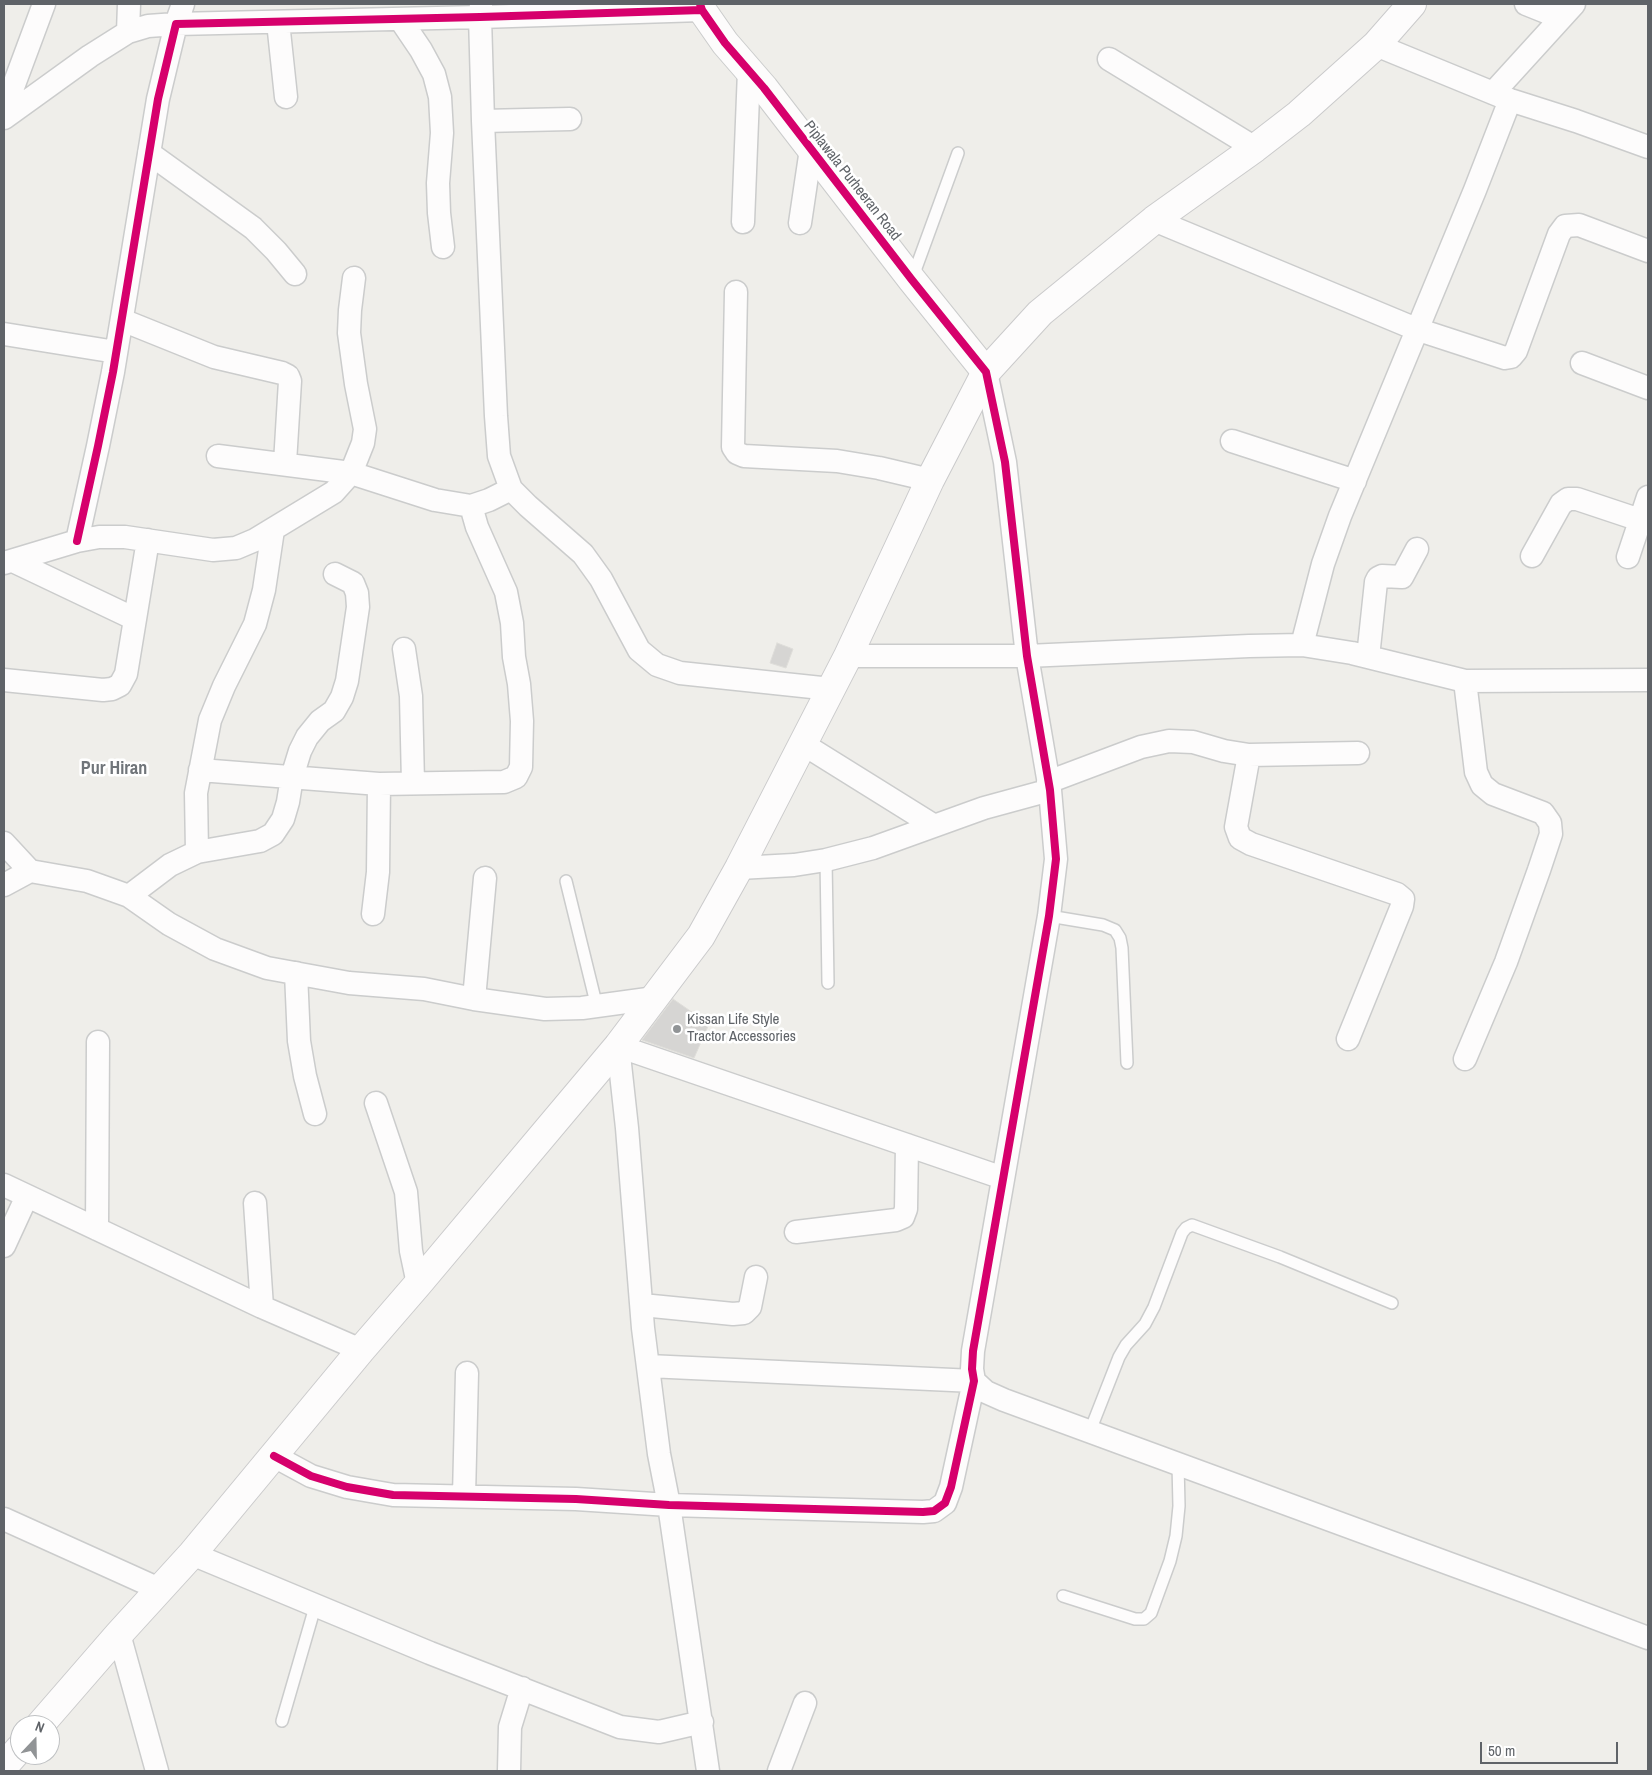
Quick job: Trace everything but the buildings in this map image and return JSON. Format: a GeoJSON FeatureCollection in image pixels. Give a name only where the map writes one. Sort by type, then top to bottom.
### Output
{"type":"FeatureCollection","features":[{"type":"Feature","properties":{"kind":"main road"},"geometry":{"type":"LineString","coordinates":[[49,1715],[118,1634],[192,1554],[361,1350],[618,1046],[701,936],[739,868],[848,656],[930,480],[986,372],[1040,313],[1154,220],[1299,114],[1376,45],[1412,4]]}},
{"type":"Feature","properties":{"kind":"main road","name":"Piplawala Purheeran Road"},"geometry":{"type":"LineString","coordinates":[[701,7],[725,43],[986,372]]}},
{"type":"Feature","properties":{"kind":"street"},"geometry":{"type":"LineString","coordinates":[[9,114],[12,90],[44,4]]}},
{"type":"Feature","properties":{"kind":"street"},"geometry":{"type":"LineString","coordinates":[[128,32],[129,4]]}},
{"type":"Feature","properties":{"kind":"street"},"geometry":{"type":"LineString","coordinates":[[1302,645],[1323,564],[1416,329],[1475,190],[1502,97],[1567,11],[1526,4]]}},
{"type":"Feature","properties":{"kind":"street"},"geometry":{"type":"LineString","coordinates":[[9,114],[90,56],[128,32],[179,14],[239,13],[278,22],[298,12],[400,19],[481,11],[701,7]]}},
{"type":"Feature","properties":{"kind":"street"},"geometry":{"type":"LineString","coordinates":[[481,11],[483,121],[496,416],[499,456],[511,489],[584,554],[601,579],[639,650],[657,665],[680,673],[831,689]]}},
{"type":"Feature","properties":{"kind":"street"},"geometry":{"type":"LineString","coordinates":[[77,541],[98,446],[122,320],[158,99],[179,14]]}},
{"type":"Feature","properties":{"kind":"street"},"geometry":{"type":"LineString","coordinates":[[400,19],[421,50],[434,74],[440,97],[442,133],[438,183],[439,213],[444,247]]}},
{"type":"Feature","properties":{"kind":"street"},"geometry":{"type":"LineString","coordinates":[[278,22],[286,97]]}},
{"type":"Feature","properties":{"kind":"street"},"geometry":{"type":"LineString","coordinates":[[1376,45],[1502,97],[1648,147]]}},
{"type":"Feature","properties":{"kind":"street"},"geometry":{"type":"LineString","coordinates":[[1110,59],[1255,148]]}},
{"type":"Feature","properties":{"kind":"street"},"geometry":{"type":"LineString","coordinates":[[743,222],[749,71]]}},
{"type":"Feature","properties":{"kind":"street"},"geometry":{"type":"LineString","coordinates":[[483,121],[570,119]]}},
{"type":"Feature","properties":{"kind":"street"},"geometry":{"type":"LineString","coordinates":[[800,223],[811,149]]}},
{"type":"Feature","properties":{"kind":"street"},"geometry":{"type":"LineString","coordinates":[[149,153],[253,228],[295,274]]}},
{"type":"Feature","properties":{"kind":"street"},"geometry":{"type":"LineString","coordinates":[[1154,220],[1416,329],[1505,358],[1511,357],[1516,351],[1559,234],[1566,226],[1579,225],[1648,252]]}},
{"type":"Feature","properties":{"kind":"street"},"geometry":{"type":"LineString","coordinates":[[8,562],[77,541],[99,537],[125,537],[213,550],[236,548],[273,530],[334,492],[350,473],[363,443],[365,429],[349,333],[354,278]]}},
{"type":"Feature","properties":{"kind":"street"},"geometry":{"type":"LineString","coordinates":[[736,292],[733,447],[737,453],[744,456],[837,461],[879,468],[930,480]]}},
{"type":"Feature","properties":{"kind":"street"},"geometry":{"type":"LineString","coordinates":[[122,320],[214,356],[288,376],[290,381],[285,463]]}},
{"type":"Feature","properties":{"kind":"street"},"geometry":{"type":"LineString","coordinates":[[4,334],[116,352]]}},
{"type":"Feature","properties":{"kind":"street"},"geometry":{"type":"LineString","coordinates":[[1582,363],[1648,388]]}},
{"type":"Feature","properties":{"kind":"street"},"geometry":{"type":"LineString","coordinates":[[274,1456],[310,1476],[347,1488],[393,1495],[923,1512],[934,1511],[945,1503],[951,1486],[974,1381],[972,1369],[973,1351],[1049,916],[1056,859],[1049,786],[1028,656],[1005,462],[986,372]]}},
{"type":"Feature","properties":{"kind":"street"},"geometry":{"type":"LineString","coordinates":[[1232,441],[1355,481]]}},
{"type":"Feature","properties":{"kind":"street"},"geometry":{"type":"LineString","coordinates":[[218,456],[285,463],[350,473],[435,500],[471,506],[490,500],[511,489]]}},
{"type":"Feature","properties":{"kind":"street"},"geometry":{"type":"LineString","coordinates":[[1628,557],[1648,497]]}},
{"type":"Feature","properties":{"kind":"street"},"geometry":{"type":"LineString","coordinates":[[1532,556],[1562,504],[1568,499],[1578,499],[1640,520]]}},
{"type":"Feature","properties":{"kind":"street"},"geometry":{"type":"LineString","coordinates":[[200,770],[379,784],[504,782],[516,777],[521,767],[522,720],[512,623],[508,600],[495,564],[477,527],[471,506]]}},
{"type":"Feature","properties":{"kind":"street"},"geometry":{"type":"LineString","coordinates":[[197,852],[196,793],[210,720],[224,686],[255,624],[264,590],[273,530]]}},
{"type":"Feature","properties":{"kind":"street"},"geometry":{"type":"LineString","coordinates":[[4,680],[103,690],[112,690],[120,685],[126,674],[148,540]]}},
{"type":"Feature","properties":{"kind":"street"},"geometry":{"type":"LineString","coordinates":[[1368,657],[1376,582],[1382,576],[1402,577],[1406,573],[1417,550]]}},
{"type":"Feature","properties":{"kind":"street"},"geometry":{"type":"LineString","coordinates":[[8,562],[135,619]]}},
{"type":"Feature","properties":{"kind":"street"},"geometry":{"type":"LineString","coordinates":[[129,896],[170,865],[197,852],[260,841],[273,834],[283,819],[300,751],[307,737],[320,721],[334,711],[342,697],[346,681],[358,607],[357,593],[353,583],[335,574]]}},
{"type":"Feature","properties":{"kind":"street"},"geometry":{"type":"LineString","coordinates":[[848,656],[1028,656],[1302,645],[1352,653],[1465,681],[1648,680]]}},
{"type":"Feature","properties":{"kind":"street"},"geometry":{"type":"LineString","coordinates":[[404,649],[411,696],[413,783]]}},
{"type":"Feature","properties":{"kind":"street"},"geometry":{"type":"LineString","coordinates":[[1465,681],[1476,772],[1482,785],[1493,794],[1543,813],[1550,823],[1550,834],[1539,870],[1506,962],[1465,1059]]}},
{"type":"Feature","properties":{"kind":"street"},"geometry":{"type":"LineString","coordinates":[[739,868],[794,865],[826,860],[873,848],[933,825],[1049,786],[1141,747],[1169,741],[1193,742],[1224,751],[1250,755],[1358,753]]}},
{"type":"Feature","properties":{"kind":"street"},"geometry":{"type":"LineString","coordinates":[[803,744],[933,825]]}},
{"type":"Feature","properties":{"kind":"street"},"geometry":{"type":"LineString","coordinates":[[1250,755],[1236,827],[1240,838],[1251,844],[1397,894],[1403,899],[1402,906],[1348,1039]]}},
{"type":"Feature","properties":{"kind":"street"},"geometry":{"type":"LineString","coordinates":[[373,914],[378,872],[379,784]]}},
{"type":"Feature","properties":{"kind":"street"},"geometry":{"type":"LineString","coordinates":[[4,843],[30,871],[87,881],[129,896],[169,924],[215,949],[267,968],[349,983],[424,990],[545,1009],[597,1007],[655,998]]}},
{"type":"Feature","properties":{"kind":"street"},"geometry":{"type":"LineString","coordinates":[[4,886],[30,871]]}},
{"type":"Feature","properties":{"kind":"street"},"geometry":{"type":"LineString","coordinates":[[474,999],[485,878]]}},
{"type":"Feature","properties":{"kind":"street"},"geometry":{"type":"LineString","coordinates":[[296,973],[299,1041],[305,1076],[315,1114]]}},
{"type":"Feature","properties":{"kind":"street"},"geometry":{"type":"LineString","coordinates":[[96,1229],[98,1042]]}},
{"type":"Feature","properties":{"kind":"street"},"geometry":{"type":"LineString","coordinates":[[708,1771],[669,1505],[658,1454],[642,1305],[628,1128],[618,1046],[1003,1178]]}},
{"type":"Feature","properties":{"kind":"street"},"geometry":{"type":"LineString","coordinates":[[376,1103],[406,1192],[411,1251],[418,1284]]}},
{"type":"Feature","properties":{"kind":"street"},"geometry":{"type":"LineString","coordinates":[[796,1232],[896,1220],[903,1217],[906,1209],[907,1145]]}},
{"type":"Feature","properties":{"kind":"street"},"geometry":{"type":"LineString","coordinates":[[4,1185],[262,1307],[361,1350]]}},
{"type":"Feature","properties":{"kind":"street"},"geometry":{"type":"LineString","coordinates":[[4,1246],[27,1196]]}},
{"type":"Feature","properties":{"kind":"street"},"geometry":{"type":"LineString","coordinates":[[255,1203],[262,1307]]}},
{"type":"Feature","properties":{"kind":"street"},"geometry":{"type":"LineString","coordinates":[[642,1305],[733,1314],[744,1313],[750,1307],[756,1277]]}},
{"type":"Feature","properties":{"kind":"street"},"geometry":{"type":"LineString","coordinates":[[648,1366],[974,1381],[986,1392],[1004,1400],[1648,1638]]}},
{"type":"Feature","properties":{"kind":"street"},"geometry":{"type":"LineString","coordinates":[[464,1496],[467,1373]]}},
{"type":"Feature","properties":{"kind":"street"},"geometry":{"type":"LineString","coordinates":[[4,1519],[159,1589]]}},
{"type":"Feature","properties":{"kind":"street"},"geometry":{"type":"LineString","coordinates":[[192,1554],[315,1607],[620,1726],[659,1732],[702,1722]]}},
{"type":"Feature","properties":{"kind":"street"},"geometry":{"type":"LineString","coordinates":[[118,1634],[157,1771]]}},
{"type":"Feature","properties":{"kind":"street"},"geometry":{"type":"LineString","coordinates":[[509,1771],[510,1726],[522,1688]]}},
{"type":"Feature","properties":{"kind":"street"},"geometry":{"type":"LineString","coordinates":[[779,1771],[805,1703]]}},
{"type":"Feature","properties":{"kind":"lane"},"geometry":{"type":"LineString","coordinates":[[912,280],[958,153]]}},
{"type":"Feature","properties":{"kind":"lane"},"geometry":{"type":"LineString","coordinates":[[826,860],[828,983]]}},
{"type":"Feature","properties":{"kind":"lane"},"geometry":{"type":"LineString","coordinates":[[566,881],[597,1007]]}},
{"type":"Feature","properties":{"kind":"lane"},"geometry":{"type":"LineString","coordinates":[[1049,916],[1103,925],[1114,930],[1120,938],[1127,1063]]}},
{"type":"Feature","properties":{"kind":"lane"},"geometry":{"type":"LineString","coordinates":[[1090,1431],[1119,1357],[1145,1324],[1154,1307],[1182,1233],[1192,1225],[1280,1257],[1392,1303]]}},
{"type":"Feature","properties":{"kind":"lane"},"geometry":{"type":"LineString","coordinates":[[1063,1596],[1135,1619],[1144,1619],[1151,1613],[1170,1561],[1176,1536],[1178,1464]]}},
{"type":"Feature","properties":{"kind":"lane"},"geometry":{"type":"LineString","coordinates":[[282,1721],[315,1607]]}},
{"type":"Feature","properties":{"kind":"cycle path"},"geometry":{"type":"LineString","coordinates":[[274,1456],[311,1476],[347,1487],[393,1495],[576,1499],[669,1505],[923,1512],[934,1511],[945,1503],[951,1487],[974,1381],[972,1369],[973,1351],[1049,916],[1056,859],[1050,790],[1027,656],[1005,462],[986,372],[912,280],[764,88],[725,43],[702,10],[700,4]]}},
{"type":"Feature","properties":{"kind":"cycle path"},"geometry":{"type":"LineString","coordinates":[[77,541],[113,372],[158,99],[176,24],[702,10]]}},
{"type":"Feature","properties":{"kind":"place","name":"Kissan Life Style Tractor Accessories"},"geometry":{"type":"Point","coordinates":[677,1029]}},
{"type":"Feature","properties":{"kind":"district","name":"Pur Hiran"},"geometry":{"type":"Point","coordinates":[114,769]}}]}
